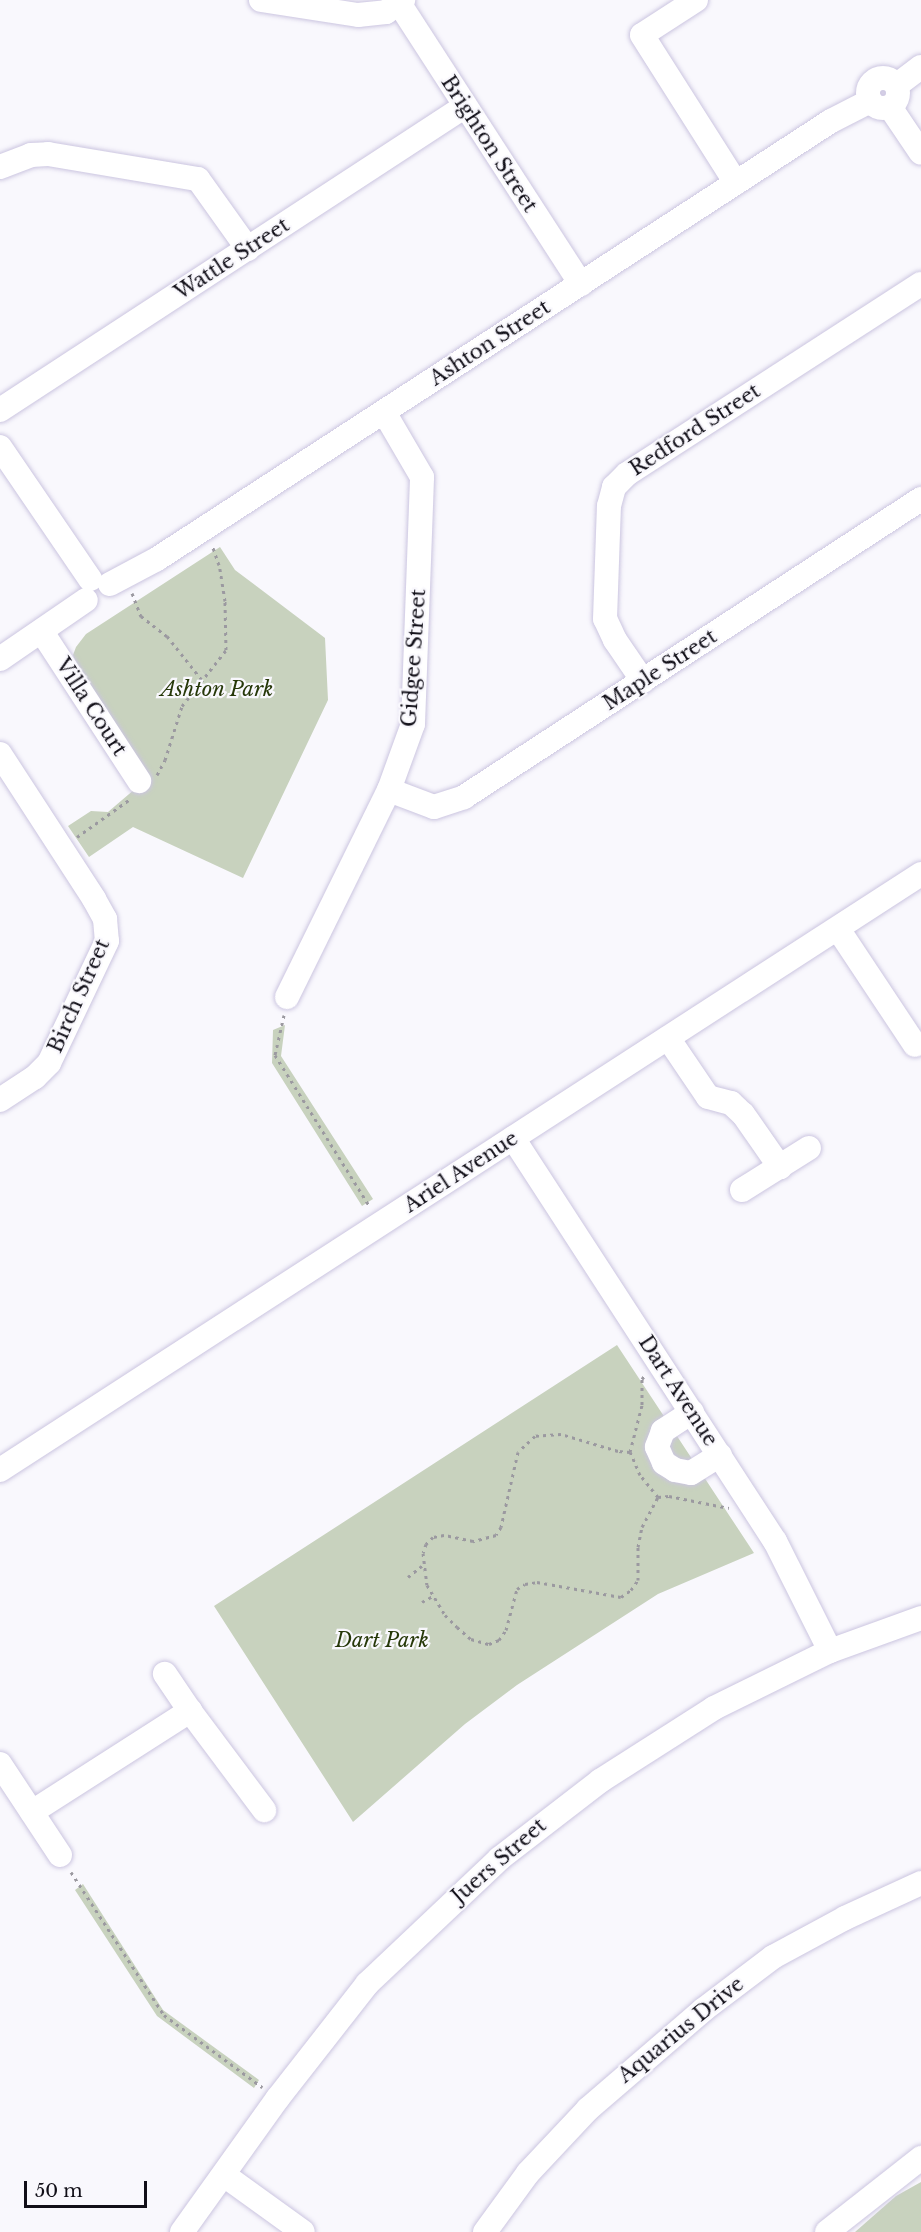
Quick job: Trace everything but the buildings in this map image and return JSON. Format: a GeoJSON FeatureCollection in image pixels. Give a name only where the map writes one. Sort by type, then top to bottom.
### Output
{"type":"FeatureCollection","features":[{"type":"Feature","properties":{"kind":"street"},"geometry":{"type":"LineString","coordinates":[[261,0],[358,15],[386,12],[401,1]]}},
{"type":"Feature","properties":{"kind":"street"},"geometry":{"type":"LineString","coordinates":[[696,0],[642,35],[736,183]]}},
{"type":"Feature","properties":{"kind":"street","name":"Brighton Street"},"geometry":{"type":"LineString","coordinates":[[401,1],[464,107],[581,284]]}},
{"type":"Feature","properties":{"kind":"street","name":"Ashton Street"},"geometry":{"type":"LineString","coordinates":[[0,659],[42,632],[102,584],[157,559],[831,121],[886,98],[921,67]]}},
{"type":"Feature","properties":{"kind":"street"},"geometry":{"type":"LineString","coordinates":[[886,98],[921,153]]}},
{"type":"Feature","properties":{"kind":"street","name":"Wattle Street"},"geometry":{"type":"LineString","coordinates":[[0,410],[464,107]]}},
{"type":"Feature","properties":{"kind":"street"},"geometry":{"type":"LineString","coordinates":[[0,167],[31,155],[48,154],[192,177],[198,179],[209,191],[248,249]]}},
{"type":"Feature","properties":{"kind":"street","name":"Redford Street"},"geometry":{"type":"LineString","coordinates":[[643,681],[615,640],[605,619],[609,506],[614,487],[627,474],[921,284]]}},
{"type":"Feature","properties":{"kind":"street","name":"Gidgee Street"},"geometry":{"type":"LineString","coordinates":[[287,997],[389,790],[413,724],[424,492],[422,477],[415,461],[384,412]]}},
{"type":"Feature","properties":{"kind":"street"},"geometry":{"type":"LineString","coordinates":[[0,447],[102,584]]}},
{"type":"Feature","properties":{"kind":"street","name":"Maple Street"},"geometry":{"type":"LineString","coordinates":[[389,790],[434,807],[464,796],[921,499]]}},
{"type":"Feature","properties":{"kind":"street","name":"Villa Court"},"geometry":{"type":"LineString","coordinates":[[42,632],[144,785]]}},
{"type":"Feature","properties":{"kind":"street","name":"Birch Street"},"geometry":{"type":"LineString","coordinates":[[0,754],[105,919],[107,941],[49,1063],[35,1077],[0,1100]]}},
{"type":"Feature","properties":{"kind":"street","name":"Ariel Avenue"},"geometry":{"type":"LineString","coordinates":[[0,1470],[921,874]]}},
{"type":"Feature","properties":{"kind":"street"},"geometry":{"type":"LineString","coordinates":[[838,929],[915,1044]]}},
{"type":"Feature","properties":{"kind":"street"},"geometry":{"type":"LineString","coordinates":[[668,1038],[708,1097],[731,1103],[743,1114],[780,1167]]}},
{"type":"Feature","properties":{"kind":"street","name":"Dart Avenue"},"geometry":{"type":"LineString","coordinates":[[513,1138],[774,1541],[830,1651]]}},
{"type":"Feature","properties":{"kind":"street"},"geometry":{"type":"LineString","coordinates":[[742,1190],[809,1148]]}},
{"type":"Feature","properties":{"kind":"street"},"geometry":{"type":"LineString","coordinates":[[692,1412],[663,1431],[657,1447],[664,1463],[675,1470],[691,1473],[720,1455]]}},
{"type":"Feature","properties":{"kind":"street","name":"Juers Street"},"geometry":{"type":"LineString","coordinates":[[182,2232],[318,2044],[367,1984],[499,1859],[558,1812],[660,1741],[714,1708],[830,1651],[921,1618]]}},
{"type":"Feature","properties":{"kind":"street"},"geometry":{"type":"LineString","coordinates":[[165,1674],[264,1810]]}},
{"type":"Feature","properties":{"kind":"street"},"geometry":{"type":"LineString","coordinates":[[32,1812],[190,1711]]}},
{"type":"Feature","properties":{"kind":"street"},"geometry":{"type":"LineString","coordinates":[[0,1764],[60,1855]]}},
{"type":"Feature","properties":{"kind":"street","name":"Aquarius Drive"},"geometry":{"type":"LineString","coordinates":[[485,2232],[528,2173],[588,2109],[703,2010],[773,1957],[845,1918],[921,1883]]}},
{"type":"Feature","properties":{"kind":"street"},"geometry":{"type":"LineString","coordinates":[[827,2232],[921,2158]]}},
{"type":"Feature","properties":{"kind":"street"},"geometry":{"type":"LineString","coordinates":[[224,2175],[303,2232]]}},
{"type":"Feature","properties":{"kind":"path"},"geometry":{"type":"LineString","coordinates":[[61,848],[162,769],[182,706],[226,650],[225,601],[219,565],[205,528]]}},
{"type":"Feature","properties":{"kind":"path"},"geometry":{"type":"LineString","coordinates":[[102,584],[167,636],[202,680]]}},
{"type":"Feature","properties":{"kind":"path"},"geometry":{"type":"LineString","coordinates":[[287,997],[275,1055],[381,1224]]}},
{"type":"Feature","properties":{"kind":"path"},"geometry":{"type":"LineString","coordinates":[[658,1497],[640,1475],[630,1452],[642,1405],[642,1379],[659,1362]]}},
{"type":"Feature","properties":{"kind":"path"},"geometry":{"type":"LineString","coordinates":[[630,1452],[618,1451],[561,1434],[535,1436],[518,1452],[501,1527],[496,1535],[474,1541],[444,1535],[433,1537],[426,1544],[423,1565],[433,1596],[445,1615],[457,1627],[471,1639],[489,1644],[499,1640],[506,1630],[517,1589],[525,1584],[537,1582],[621,1598],[638,1580],[638,1547],[642,1527],[658,1497]]}},
{"type":"Feature","properties":{"kind":"path"},"geometry":{"type":"LineString","coordinates":[[658,1497],[669,1496],[757,1514]]}},
{"type":"Feature","properties":{"kind":"path"},"geometry":{"type":"LineString","coordinates":[[408,1577],[423,1565]]}},
{"type":"Feature","properties":{"kind":"path"},"geometry":{"type":"LineString","coordinates":[[422,1602],[433,1596]]}},
{"type":"Feature","properties":{"kind":"path"},"geometry":{"type":"LineString","coordinates":[[60,1855],[164,2015],[262,2087]]}},
{"type":"Feature","properties":{"kind":"green space","name":"Ashton Park"},"geometry":{"type":"Polygon","coordinates":[[[220,547],[235,570],[325,638],[328,700],[243,878],[133,827],[89,857],[68,826],[91,811],[108,812],[149,777],[79,670],[73,655],[76,647],[86,634],[220,547]]]}},
{"type":"Feature","properties":{"kind":"green space"},"geometry":{"type":"Polygon","coordinates":[[[285,1025],[281,1056],[373,1199],[362,1206],[272,1063],[273,1030],[285,1025]]]}},
{"type":"Feature","properties":{"kind":"green space","name":"Dart Park"},"geometry":{"type":"Polygon","coordinates":[[[617,1345],[754,1553],[658,1594],[517,1685],[465,1724],[353,1822],[214,1606],[617,1345]]]}},
{"type":"Feature","properties":{"kind":"green space"},"geometry":{"type":"Polygon","coordinates":[[[83,1884],[163,2010],[259,2080],[254,2088],[157,2016],[75,1890],[83,1884]]]}},
{"type":"Feature","properties":{"kind":"green space"},"geometry":{"type":"Polygon","coordinates":[[[921,2182],[921,2232],[855,2232],[896,2196],[921,2182]]]}}]}
